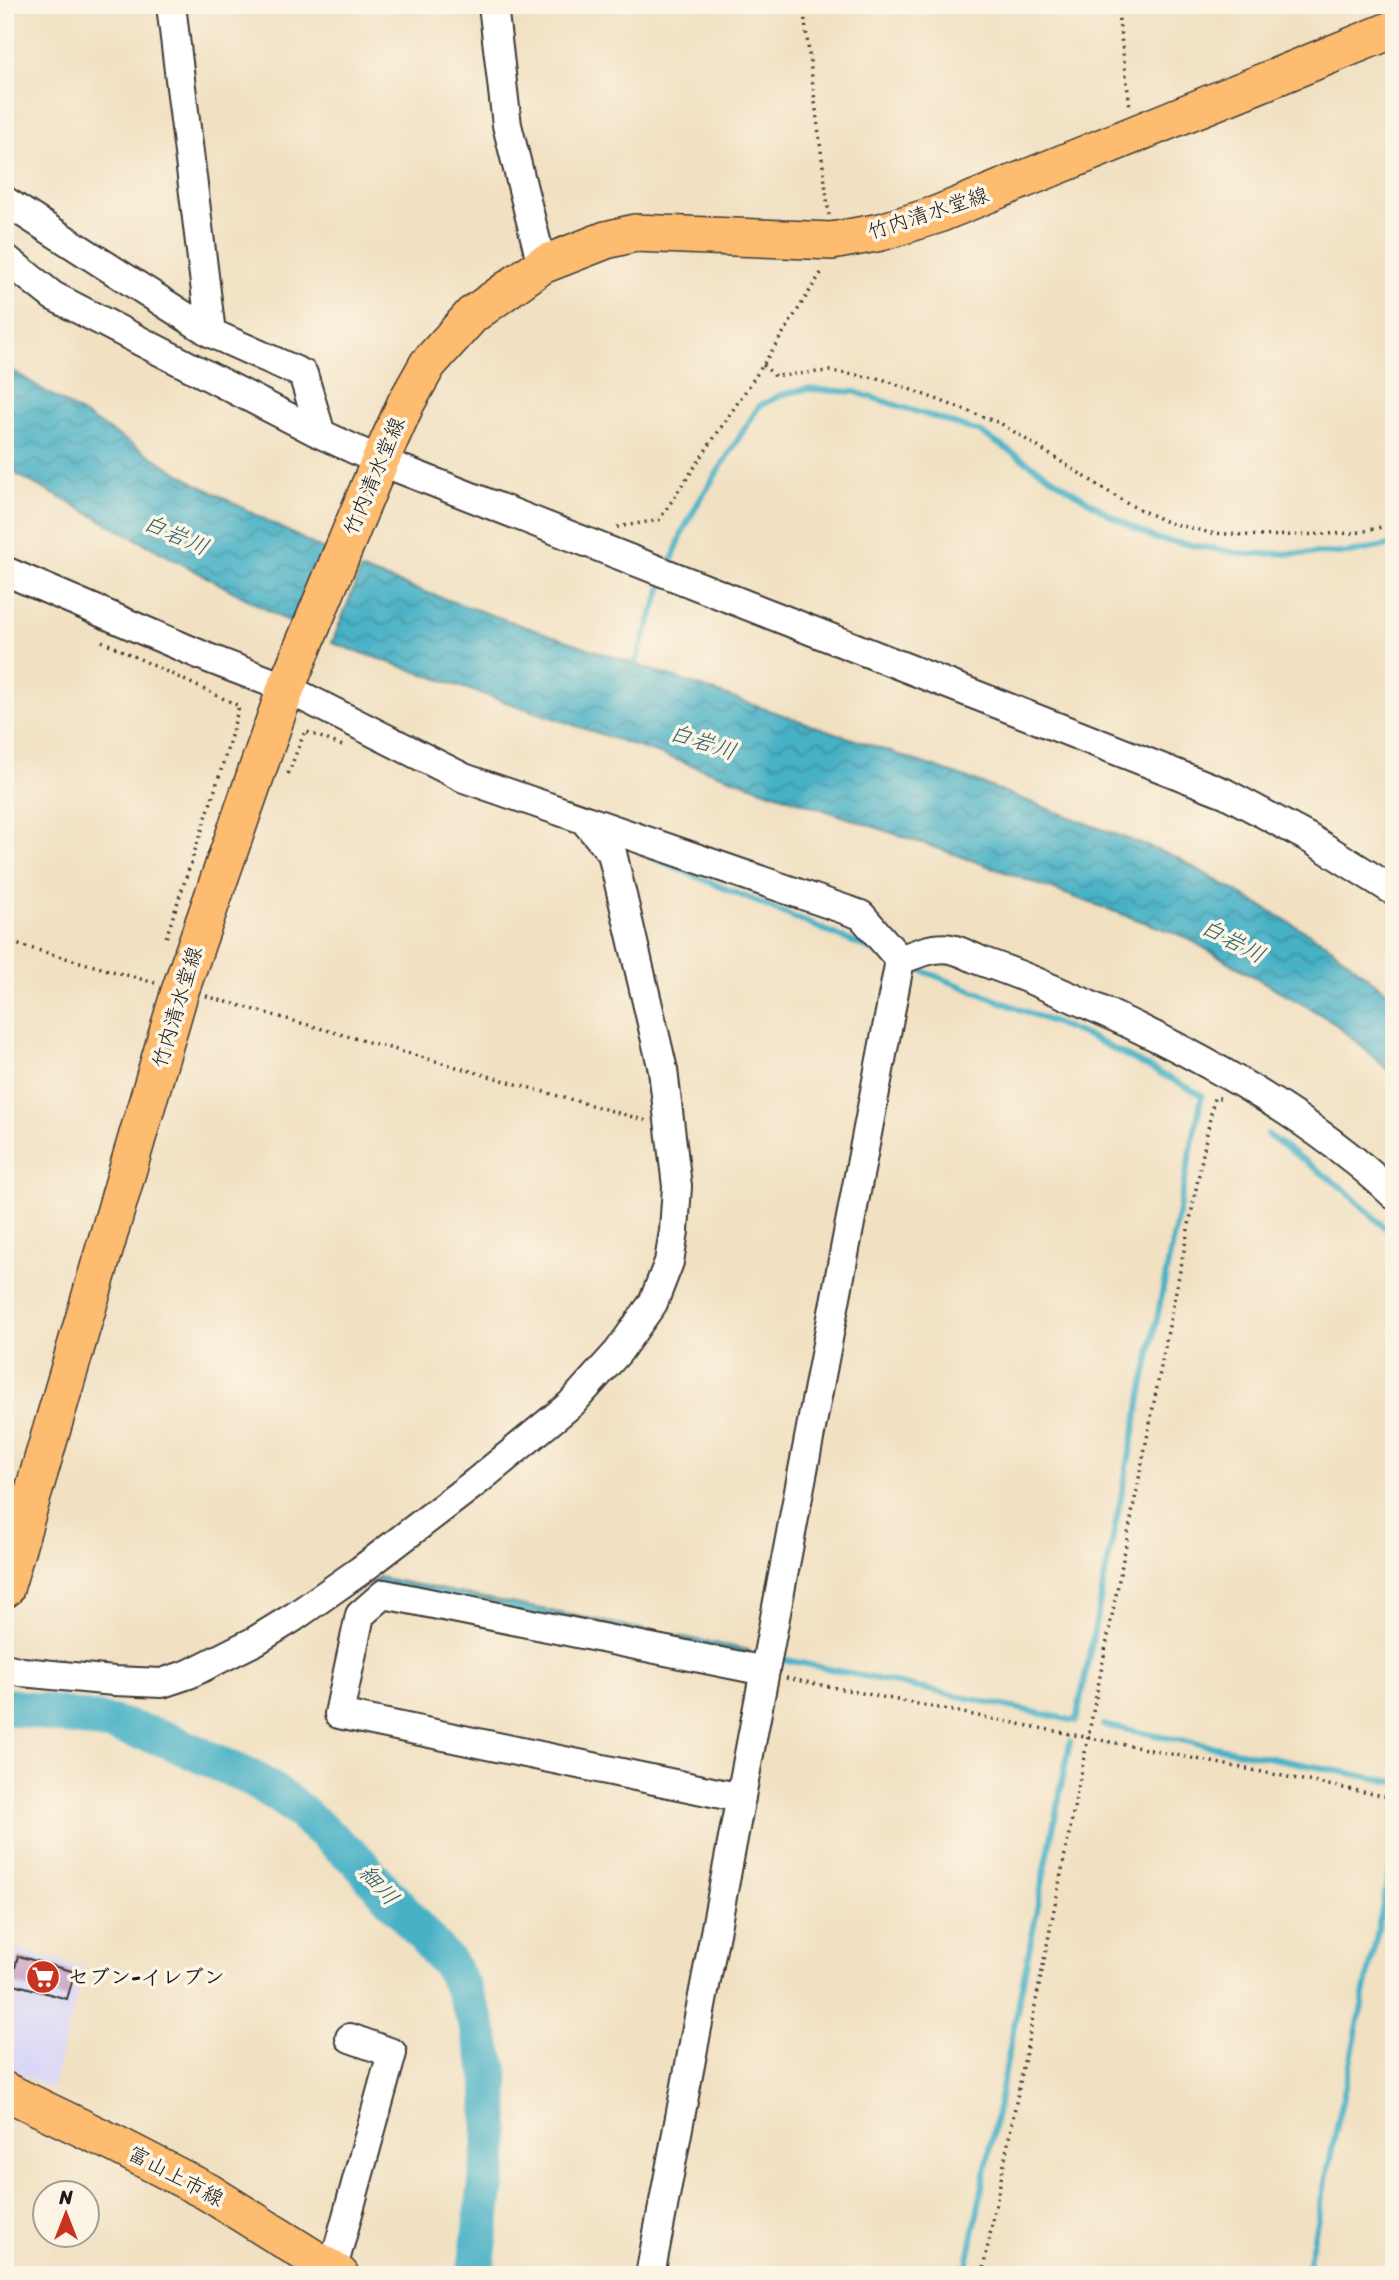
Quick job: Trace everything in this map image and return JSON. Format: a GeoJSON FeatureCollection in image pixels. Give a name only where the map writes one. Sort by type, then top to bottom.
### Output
{"type":"FeatureCollection","features":[{"type":"Feature","properties":{"kind":"main road","name":"竹内清水堂線"},"geometry":{"type":"LineString","coordinates":[[5,1589],[180,990],[286,688],[406,403],[428,364],[471,315],[542,265],[606,240],[635,233],[832,241],[881,232],[936,215],[1394,29]]}},
{"type":"Feature","properties":{"kind":"main road","name":"富山上市線"},"geometry":{"type":"LineString","coordinates":[[5,2091],[179,2176],[242,2211],[335,2273]]}},
{"type":"Feature","properties":{"kind":"street"},"geometry":{"type":"LineString","coordinates":[[171,5],[211,334]]}},
{"type":"Feature","properties":{"kind":"street"},"geometry":{"type":"LineString","coordinates":[[493,5],[507,125],[542,265]]}},
{"type":"Feature","properties":{"kind":"street"},"geometry":{"type":"LineString","coordinates":[[5,201],[211,334],[303,374],[321,434]]}},
{"type":"Feature","properties":{"kind":"street"},"geometry":{"type":"LineString","coordinates":[[5,258],[53,296],[321,434],[380,461],[1225,793],[1310,838],[1394,891]]}},
{"type":"Feature","properties":{"kind":"street"},"geometry":{"type":"LineString","coordinates":[[5,571],[208,658],[286,688],[464,778],[861,915],[900,960]]}},
{"type":"Feature","properties":{"kind":"street"},"geometry":{"type":"LineString","coordinates":[[5,1668],[22,1672],[162,1684],[189,1674],[256,1641],[361,1570],[476,1482],[571,1404],[618,1352],[653,1303],[669,1262],[677,1185],[663,1070],[612,853],[584,820]]}},
{"type":"Feature","properties":{"kind":"street"},"geometry":{"type":"LineString","coordinates":[[900,960],[919,953],[950,949],[1110,1013],[1302,1121],[1333,1143],[1394,1195]]}},
{"type":"Feature","properties":{"kind":"street"},"geometry":{"type":"LineString","coordinates":[[650,2275],[900,960]]}},
{"type":"Feature","properties":{"kind":"street"},"geometry":{"type":"LineString","coordinates":[[741,1798],[339,1714],[360,1615],[384,1594],[765,1671]]}},
{"type":"Feature","properties":{"kind":"street"},"geometry":{"type":"LineString","coordinates":[[335,2273],[392,2053],[350,2038]]}},
{"type":"Feature","properties":{"kind":"path"},"geometry":{"type":"LineString","coordinates":[[571,535],[659,520],[763,365],[829,260],[832,241],[803,5]]}},
{"type":"Feature","properties":{"kind":"path"},"geometry":{"type":"LineString","coordinates":[[1117,5],[1133,133]]}},
{"type":"Feature","properties":{"kind":"path"},"geometry":{"type":"LineString","coordinates":[[763,365],[775,376],[829,371],[882,379],[1000,424],[1128,503],[1167,522],[1211,533],[1263,536],[1356,533],[1394,524]]}},
{"type":"Feature","properties":{"kind":"path"},"geometry":{"type":"LineString","coordinates":[[91,636],[239,705],[225,759],[201,826],[165,944]]}},
{"type":"Feature","properties":{"kind":"path"},"geometry":{"type":"LineString","coordinates":[[287,776],[305,731],[343,746]]}},
{"type":"Feature","properties":{"kind":"path"},"geometry":{"type":"LineString","coordinates":[[5,941],[640,1120]]}},
{"type":"Feature","properties":{"kind":"path"},"geometry":{"type":"LineString","coordinates":[[982,2275],[1214,1098],[1220,1097],[1231,1102]]}},
{"type":"Feature","properties":{"kind":"path"},"geometry":{"type":"LineString","coordinates":[[765,1671],[773,1675],[1394,1798]]}},
{"type":"Feature","properties":{"kind":"shaded area"},"geometry":{"type":"Polygon","coordinates":[[[5,1945],[84,1968],[52,2089],[5,2066],[5,1945]]]}},
{"type":"Feature","properties":{"kind":"water","name":"白岩川"},"geometry":{"type":"Polygon","coordinates":[[[5,366],[195,483],[324,550],[295,625],[5,468],[5,366]]]}},
{"type":"Feature","properties":{"kind":"water","name":"白岩川"},"geometry":{"type":"Polygon","coordinates":[[[361,570],[975,781],[1178,858],[1327,944],[1394,998],[1394,1075],[1332,1021],[1183,936],[957,855],[332,643],[361,570]]]}},
{"type":"Feature","properties":{"kind":"water"},"geometry":{"type":"Polygon","coordinates":[[[378,1577],[749,1650],[748,1659],[371,1583],[378,1577]]]}},
{"type":"Feature","properties":{"kind":"building","name":"セブン-イレブン"},"geometry":{"type":"Polygon","coordinates":[[[18,1956],[75,1972],[67,1999],[11,1983],[18,1956]]]}},
{"type":"Feature","properties":{"kind":"waterway"},"geometry":{"type":"LineString","coordinates":[[669,568],[683,531],[698,503],[759,406],[781,395],[806,389],[855,392],[980,432],[1110,515],[1156,539],[1245,554],[1349,553],[1394,544]]}},
{"type":"Feature","properties":{"kind":"waterway"},"geometry":{"type":"LineString","coordinates":[[633,670],[664,581]]}},
{"type":"Feature","properties":{"kind":"waterway"},"geometry":{"type":"LineString","coordinates":[[640,853],[879,953]]}},
{"type":"Feature","properties":{"kind":"waterway"},"geometry":{"type":"LineString","coordinates":[[782,1659],[1076,1721],[1202,1095],[1090,1037],[918,969]]}},
{"type":"Feature","properties":{"kind":"waterway"},"geometry":{"type":"LineString","coordinates":[[1267,1134],[1344,1189],[1394,1236]]}},
{"type":"Feature","properties":{"kind":"waterway","name":"細川"},"geometry":{"type":"LineString","coordinates":[[5,1706],[109,1723],[163,1738],[253,1779],[285,1799],[358,1861],[449,1964],[477,2024],[491,2076],[491,2147],[475,2275]]}},
{"type":"Feature","properties":{"kind":"waterway"},"geometry":{"type":"LineString","coordinates":[[1103,1725],[1394,1782]]}},
{"type":"Feature","properties":{"kind":"waterway"},"geometry":{"type":"LineString","coordinates":[[965,2275],[1070,1742]]}},
{"type":"Feature","properties":{"kind":"waterway"},"geometry":{"type":"LineString","coordinates":[[1306,2275],[1394,1851]]}},
{"type":"Feature","properties":{"kind":"place","name":"セブン-イレブン"},"geometry":{"type":"Point","coordinates":[43,1977]}}]}
